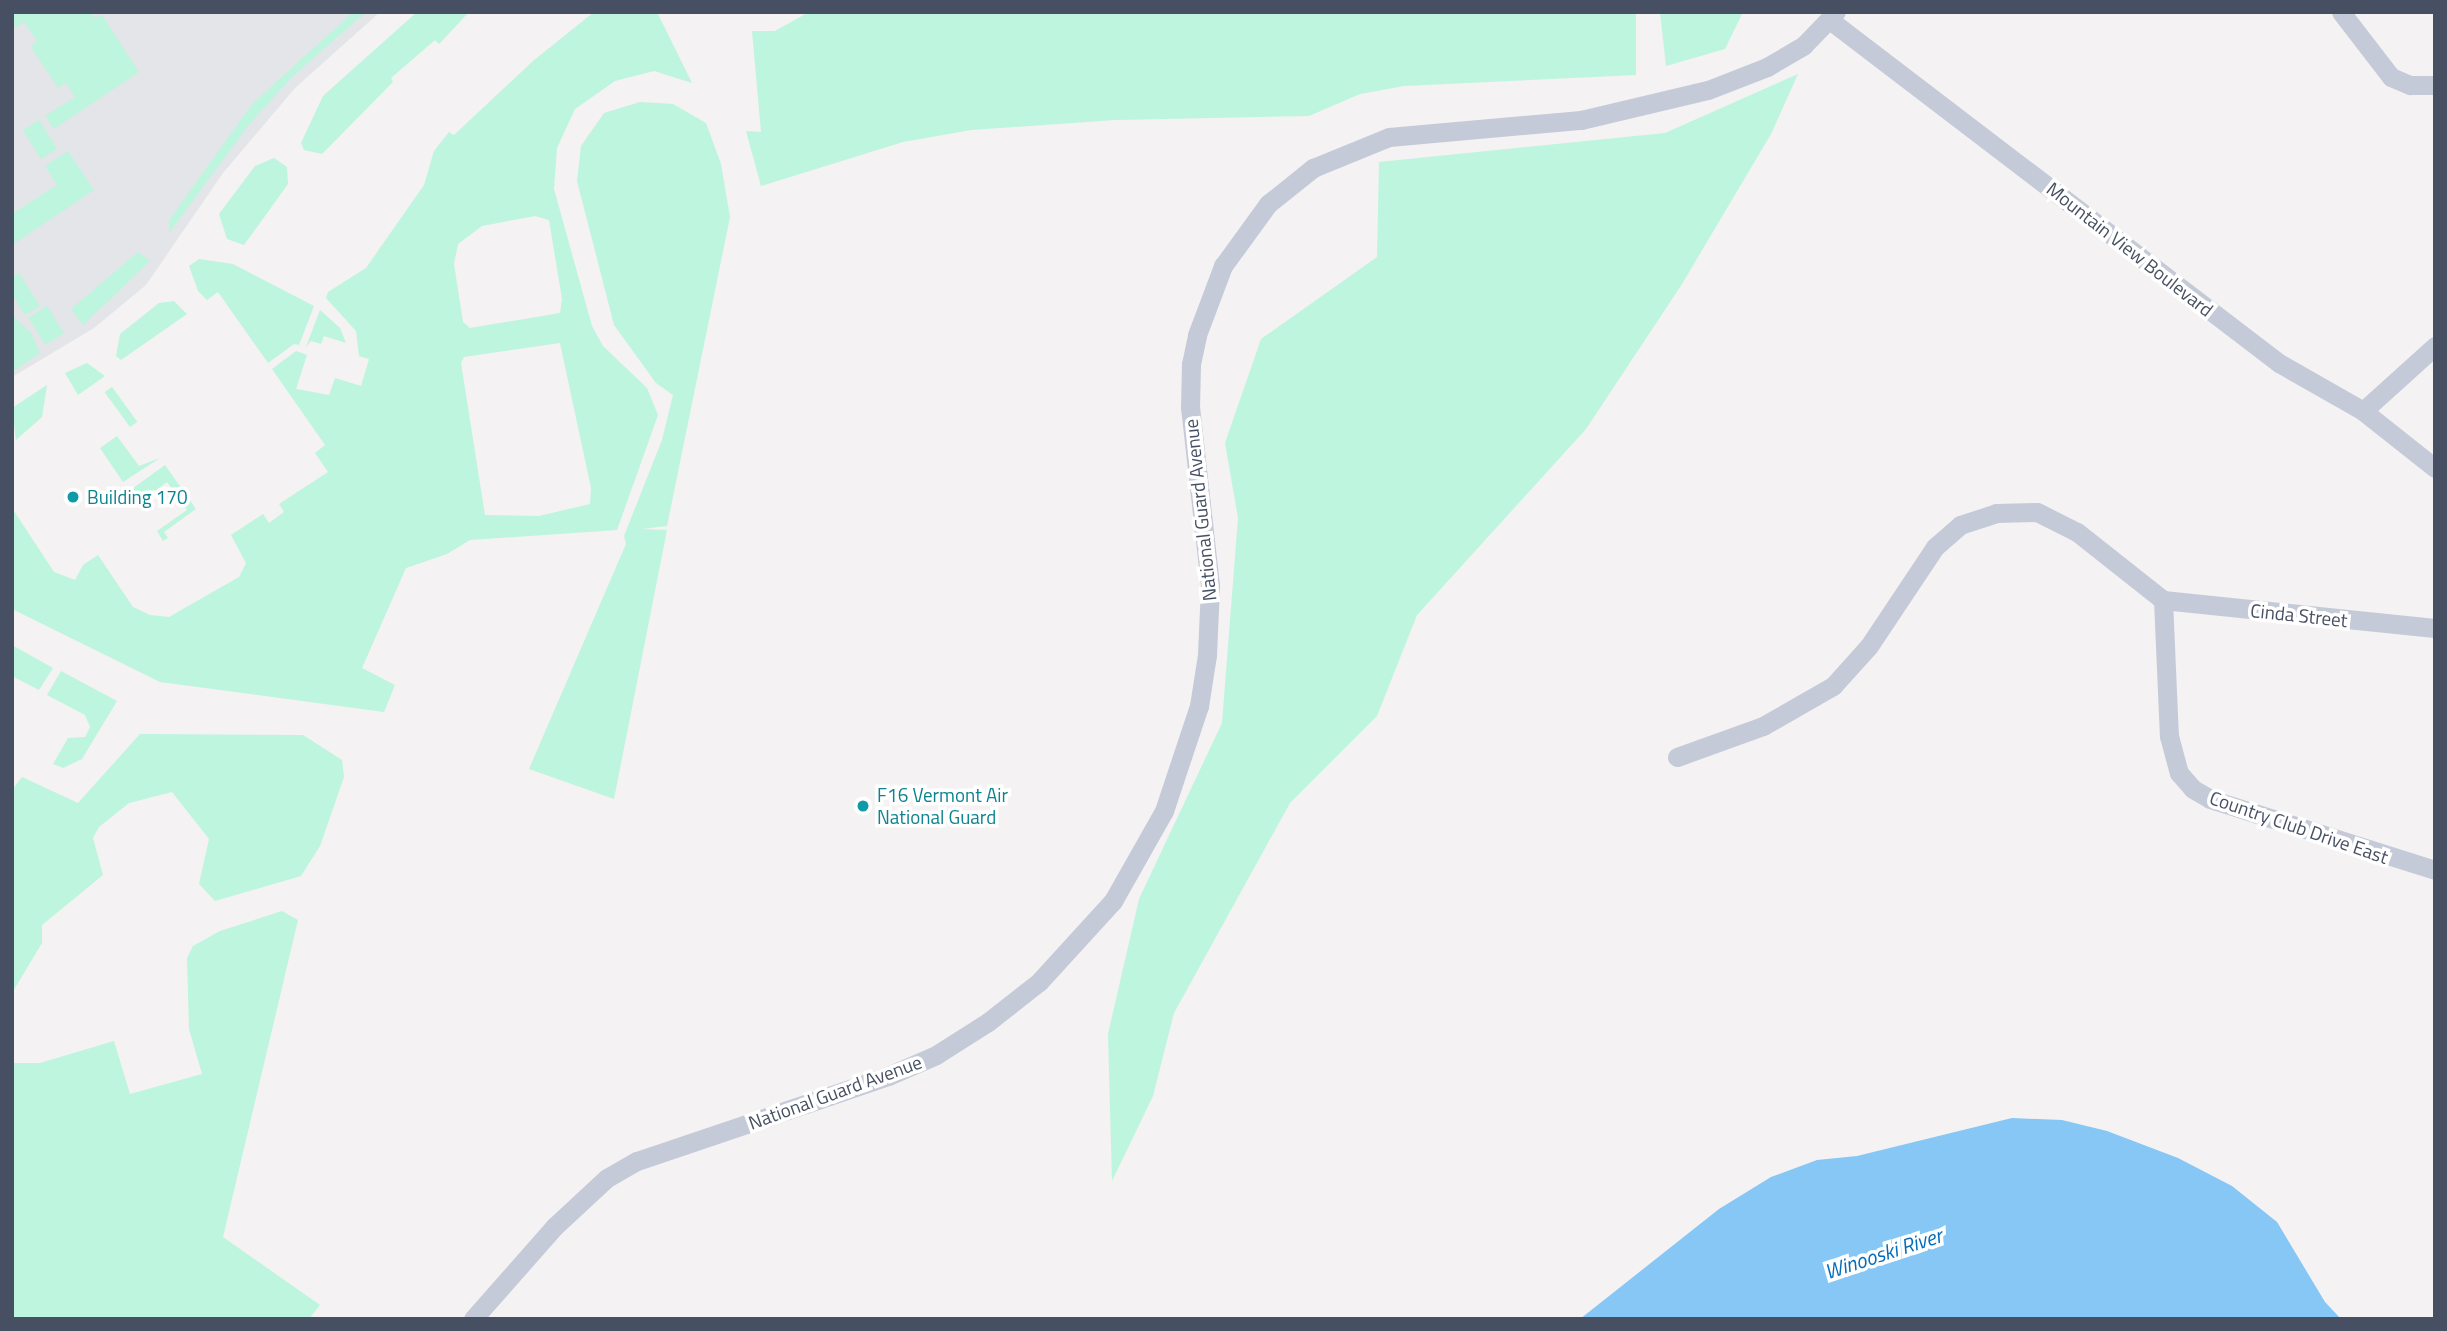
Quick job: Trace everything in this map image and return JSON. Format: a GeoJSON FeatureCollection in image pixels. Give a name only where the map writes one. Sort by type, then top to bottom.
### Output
{"type":"FeatureCollection","features":[{"type":"Feature","properties":{"kind":"street"},"geometry":{"type":"LineString","coordinates":[[2341,12],[2391,76],[2410,85],[2435,85]]}},
{"type":"Feature","properties":{"kind":"street","name":"Mountain View Boulevard"},"geometry":{"type":"LineString","coordinates":[[1834,16],[2279,363],[2363,411],[2435,468]]}},
{"type":"Feature","properties":{"kind":"street","name":"National Guard Avenue"},"geometry":{"type":"LineString","coordinates":[[473,1319],[554,1227],[607,1178],[637,1161],[888,1076],[936,1055],[988,1022],[1039,982],[1113,901],[1164,810],[1199,706],[1207,655],[1210,585],[1190,408],[1191,364],[1197,335],[1223,266],[1268,204],[1313,168],[1389,137],[1581,120],[1708,90],[1786,57],[1834,16]]}},
{"type":"Feature","properties":{"kind":"street"},"geometry":{"type":"LineString","coordinates":[[2363,411],[2435,346]]}},
{"type":"Feature","properties":{"kind":"street"},"geometry":{"type":"LineString","coordinates":[[1677,757],[1763,726],[1833,686],[1869,646],[1935,547],[1960,524],[1977,517],[2016,510],[2057,520],[2163,600]]}},
{"type":"Feature","properties":{"kind":"street","name":"Cinda Street"},"geometry":{"type":"LineString","coordinates":[[2163,600],[2435,628]]}},
{"type":"Feature","properties":{"kind":"street","name":"Country Club Drive East"},"geometry":{"type":"LineString","coordinates":[[2163,600],[2169,736],[2179,773],[2193,789],[2210,799],[2426,868],[2435,883]]}},
{"type":"Feature","properties":{"kind":"shaded area"},"geometry":{"type":"Polygon","coordinates":[[[12,12],[380,12],[295,88],[223,173],[146,285],[94,328],[12,377],[12,12]]]}},
{"type":"Feature","properties":{"kind":"green space"},"geometry":{"type":"Polygon","coordinates":[[[12,12],[91,12],[95,18],[102,15],[139,72],[54,129],[45,116],[75,97],[66,83],[58,88],[31,47],[37,41],[24,22],[15,28],[12,12]]]}},
{"type":"Feature","properties":{"kind":"green space"},"geometry":{"type":"Polygon","coordinates":[[[353,12],[366,12],[291,78],[248,126],[169,233],[169,220],[252,104],[353,12]]]}},
{"type":"Feature","properties":{"kind":"green space"},"geometry":{"type":"Polygon","coordinates":[[[417,12],[469,12],[439,44],[435,40],[391,78],[393,82],[322,154],[304,150],[301,143],[323,96],[417,12]]]}},
{"type":"Feature","properties":{"kind":"green space"},"geometry":{"type":"Polygon","coordinates":[[[594,12],[657,12],[692,83],[654,71],[615,81],[575,109],[557,148],[554,189],[592,326],[603,346],[647,388],[658,415],[617,530],[470,540],[447,554],[406,568],[362,668],[395,685],[384,712],[160,682],[12,609],[12,508],[54,572],[75,580],[83,565],[98,555],[133,607],[150,615],[169,617],[239,577],[246,563],[231,535],[263,514],[269,523],[284,512],[279,504],[328,472],[315,453],[325,445],[272,369],[296,351],[307,355],[296,389],[329,395],[335,378],[361,386],[369,359],[359,356],[356,331],[326,298],[328,292],[366,268],[424,185],[434,151],[449,132],[454,135],[533,61],[594,12]],[[535,216],[482,226],[458,244],[454,264],[463,322],[470,328],[560,313],[562,299],[549,220],[535,216]],[[560,343],[464,357],[461,363],[485,515],[539,516],[590,504],[591,488],[560,343]]]}},
{"type":"Feature","properties":{"kind":"green space"},"geometry":{"type":"Polygon","coordinates":[[[809,12],[1636,12],[1636,75],[1404,86],[1360,94],[1309,116],[1115,120],[971,130],[903,142],[761,186],[746,131],[761,132],[752,31],[775,31],[809,12]]]}},
{"type":"Feature","properties":{"kind":"green space"},"geometry":{"type":"Polygon","coordinates":[[[1660,12],[1743,12],[1725,49],[1666,66],[1660,12]]]}},
{"type":"Feature","properties":{"kind":"green space"},"geometry":{"type":"Polygon","coordinates":[[[1798,74],[1771,134],[1682,284],[1586,429],[1417,615],[1377,716],[1290,803],[1174,1013],[1153,1096],[1112,1181],[1108,1034],[1139,899],[1222,723],[1238,518],[1225,443],[1261,339],[1377,257],[1379,162],[1665,133],[1798,74]]]}},
{"type":"Feature","properties":{"kind":"green space"},"geometry":{"type":"Polygon","coordinates":[[[640,102],[673,104],[706,123],[721,164],[730,217],[667,526],[642,529],[667,530],[614,799],[529,769],[626,544],[624,536],[662,440],[673,395],[656,383],[614,325],[577,181],[581,146],[604,113],[640,102]]]}},
{"type":"Feature","properties":{"kind":"green space"},"geometry":{"type":"Polygon","coordinates":[[[39,120],[57,149],[41,159],[23,130],[39,120]]]}},
{"type":"Feature","properties":{"kind":"green space"},"geometry":{"type":"Polygon","coordinates":[[[68,151],[94,190],[12,245],[12,214],[57,185],[45,166],[68,151]]]}},
{"type":"Feature","properties":{"kind":"green space"},"geometry":{"type":"Polygon","coordinates":[[[274,158],[287,167],[288,184],[244,245],[227,239],[219,214],[255,166],[274,158]]]}},
{"type":"Feature","properties":{"kind":"green space"},"geometry":{"type":"Polygon","coordinates":[[[138,252],[150,261],[83,325],[71,309],[138,252]]]}},
{"type":"Feature","properties":{"kind":"green space"},"geometry":{"type":"Polygon","coordinates":[[[199,259],[233,264],[314,306],[299,345],[294,344],[268,363],[218,292],[207,300],[198,291],[189,266],[199,259]]]}},
{"type":"Feature","properties":{"kind":"green space"},"geometry":{"type":"Polygon","coordinates":[[[19,273],[40,306],[25,315],[12,294],[12,277],[19,273]]]}},
{"type":"Feature","properties":{"kind":"green space"},"geometry":{"type":"Polygon","coordinates":[[[174,301],[187,314],[121,360],[116,356],[120,334],[159,303],[174,301]]]}},
{"type":"Feature","properties":{"kind":"green space"},"geometry":{"type":"Polygon","coordinates":[[[47,306],[64,333],[45,345],[28,318],[47,306]]]}},
{"type":"Feature","properties":{"kind":"green space"},"geometry":{"type":"Polygon","coordinates":[[[320,310],[340,328],[346,343],[324,336],[321,344],[311,341],[306,347],[320,310]]]}},
{"type":"Feature","properties":{"kind":"green space"},"geometry":{"type":"Polygon","coordinates":[[[12,315],[31,333],[40,353],[12,372],[12,315]]]}},
{"type":"Feature","properties":{"kind":"green space"},"geometry":{"type":"Polygon","coordinates":[[[87,363],[105,376],[78,395],[65,373],[87,363]]]}},
{"type":"Feature","properties":{"kind":"green space"},"geometry":{"type":"Polygon","coordinates":[[[47,385],[42,417],[16,440],[12,408],[47,385]]]}},
{"type":"Feature","properties":{"kind":"green space"},"geometry":{"type":"Polygon","coordinates":[[[112,387],[137,422],[130,427],[105,392],[112,387]]]}},
{"type":"Feature","properties":{"kind":"green space"},"geometry":{"type":"Polygon","coordinates":[[[117,436],[139,466],[160,458],[123,482],[100,448],[117,436]]]}},
{"type":"Feature","properties":{"kind":"green space"},"geometry":{"type":"Polygon","coordinates":[[[165,465],[196,509],[164,532],[168,538],[163,541],[157,531],[187,510],[167,482],[138,503],[129,491],[165,465]]]}},
{"type":"Feature","properties":{"kind":"green space"},"geometry":{"type":"Polygon","coordinates":[[[12,645],[53,668],[39,690],[12,676],[12,645]]]}},
{"type":"Feature","properties":{"kind":"green space"},"geometry":{"type":"Polygon","coordinates":[[[61,671],[117,701],[82,759],[63,768],[53,764],[68,738],[85,737],[90,727],[85,715],[47,695],[61,671]]]}},
{"type":"Feature","properties":{"kind":"green space"},"geometry":{"type":"Polygon","coordinates":[[[140,734],[303,735],[342,760],[344,777],[320,846],[301,876],[215,901],[199,884],[209,839],[172,792],[129,803],[99,827],[93,838],[103,875],[42,925],[42,943],[12,993],[12,790],[22,777],[78,803],[140,734]]]}},
{"type":"Feature","properties":{"kind":"green space"},"geometry":{"type":"Polygon","coordinates":[[[282,911],[298,920],[223,1237],[320,1305],[309,1319],[12,1319],[12,1063],[40,1063],[114,1041],[130,1094],[202,1074],[189,1029],[187,958],[193,946],[220,931],[282,911]]]}},
{"type":"Feature","properties":{"kind":"water","name":"Winooski River"},"geometry":{"type":"Polygon","coordinates":[[[2012,1118],[2062,1120],[2107,1131],[2178,1158],[2232,1186],[2277,1222],[2325,1302],[2341,1319],[1580,1319],[1719,1209],[1771,1177],[1817,1160],[1857,1156],[2012,1118]]]}},
{"type":"Feature","properties":{"kind":"place","name":"Building 170"},"geometry":{"type":"Point","coordinates":[73,497]}},
{"type":"Feature","properties":{"kind":"place","name":"F16 Vermont Air National Guard"},"geometry":{"type":"Point","coordinates":[863,806]}}]}
